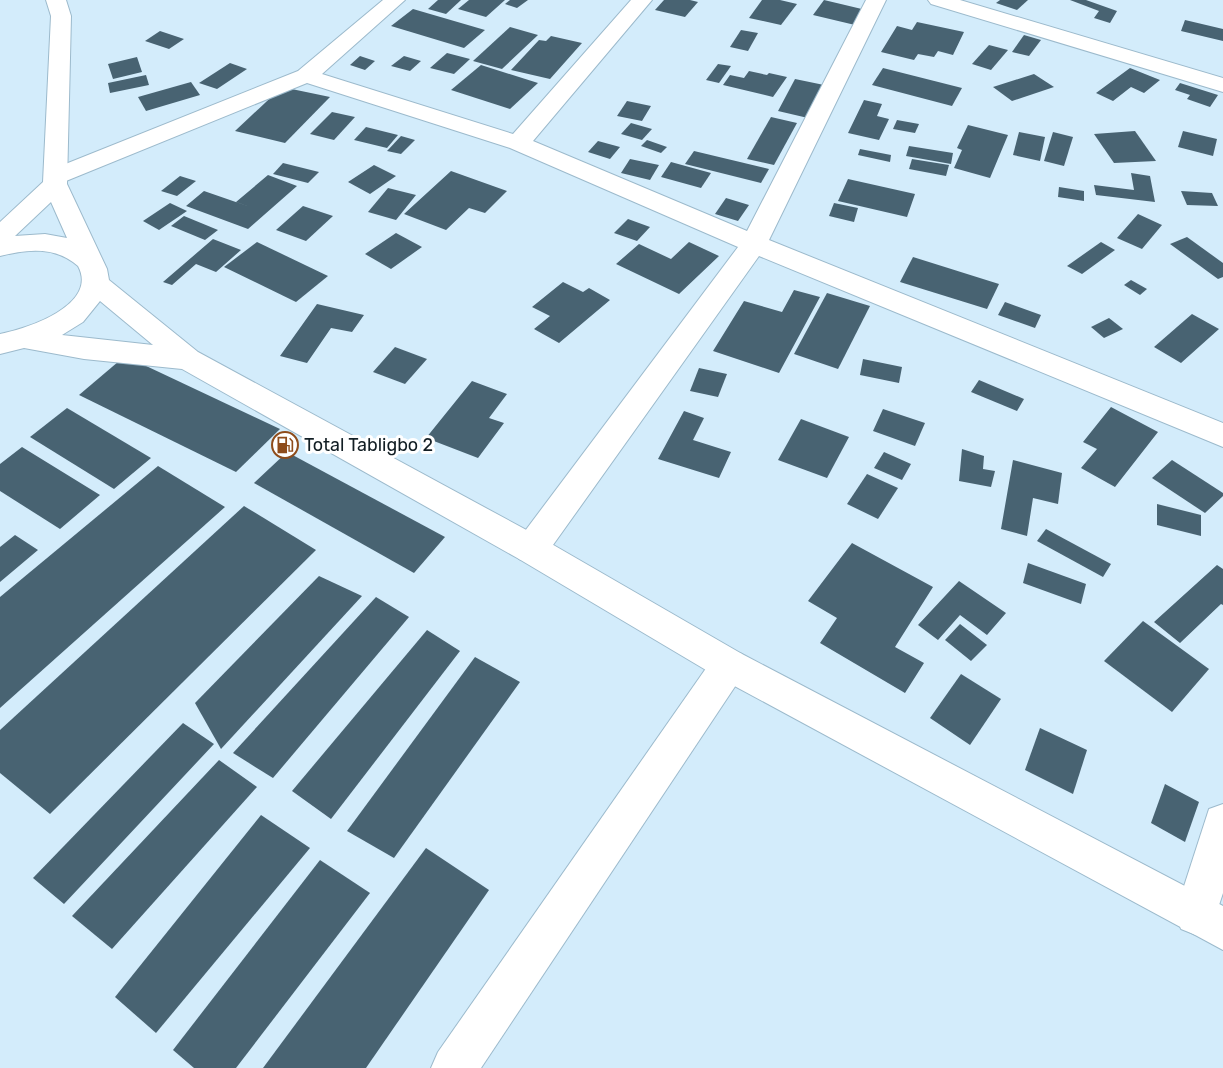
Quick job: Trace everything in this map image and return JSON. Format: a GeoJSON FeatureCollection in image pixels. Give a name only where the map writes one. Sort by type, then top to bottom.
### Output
{"type":"FeatureCollection","features":[{"type":"Feature","properties":{"kind":"street"},"geometry":{"type":"LineString","coordinates":[[13,341],[51,329],[73,315],[88,299],[92,271],[56,180],[61,16],[56,0]]}},
{"type":"Feature","properties":{"kind":"street"},"geometry":{"type":"LineString","coordinates":[[0,236],[56,180],[306,76],[395,0]]}},
{"type":"Feature","properties":{"kind":"street"},"geometry":{"type":"LineString","coordinates":[[518,143],[642,0]]}},
{"type":"Feature","properties":{"kind":"street"},"geometry":{"type":"LineString","coordinates":[[531,549],[754,244],[876,0]]}},
{"type":"Feature","properties":{"kind":"street"},"geometry":{"type":"LineString","coordinates":[[938,0],[1223,85]]}},
{"type":"Feature","properties":{"kind":"street"},"geometry":{"type":"LineString","coordinates":[[306,76],[518,143],[754,244],[1223,435]]}},
{"type":"Feature","properties":{"kind":"street"},"geometry":{"type":"LineString","coordinates":[[0,248],[40,242],[70,246],[92,271],[188,359],[531,549],[729,665],[1210,921],[1223,823]]}},
{"type":"Feature","properties":{"kind":"street"},"geometry":{"type":"LineString","coordinates":[[13,341],[188,359]]}},
{"type":"Feature","properties":{"kind":"street"},"geometry":{"type":"LineString","coordinates":[[454,1068],[729,665]]}},
{"type":"Feature","properties":{"kind":"building"},"geometry":{"type":"Polygon","coordinates":[[[438,0],[461,0],[446,14],[428,9],[438,0]]]}},
{"type":"Feature","properties":{"kind":"building"},"geometry":{"type":"Polygon","coordinates":[[[469,0],[505,0],[486,17],[458,9],[469,0]]]}},
{"type":"Feature","properties":{"kind":"building"},"geometry":{"type":"Polygon","coordinates":[[[510,0],[528,0],[517,8],[505,4],[510,0]]]}},
{"type":"Feature","properties":{"kind":"building"},"geometry":{"type":"Polygon","coordinates":[[[664,0],[698,2],[685,17],[655,10],[664,0]]]}},
{"type":"Feature","properties":{"kind":"building"},"geometry":{"type":"Polygon","coordinates":[[[762,0],[780,0],[797,4],[781,25],[749,18],[762,0]]]}},
{"type":"Feature","properties":{"kind":"building"},"geometry":{"type":"Polygon","coordinates":[[[824,0],[866,10],[855,25],[813,15],[824,0]]]}},
{"type":"Feature","properties":{"kind":"building"},"geometry":{"type":"Polygon","coordinates":[[[1000,0],[1028,0],[1017,10],[996,3],[1000,0]]]}},
{"type":"Feature","properties":{"kind":"building"},"geometry":{"type":"Polygon","coordinates":[[[1070,0],[1086,0],[1117,11],[1110,23],[1094,18],[1099,11],[1070,0]]]}},
{"type":"Feature","properties":{"kind":"building"},"geometry":{"type":"Polygon","coordinates":[[[413,9],[485,30],[464,48],[391,26],[413,9]]]}},
{"type":"Feature","properties":{"kind":"building"},"geometry":{"type":"Polygon","coordinates":[[[1185,20],[1223,29],[1223,41],[1181,31],[1185,20]]]}},
{"type":"Feature","properties":{"kind":"building"},"geometry":{"type":"Polygon","coordinates":[[[917,22],[964,32],[953,55],[938,51],[934,57],[918,54],[914,60],[881,52],[897,26],[912,30],[917,22]]]}},
{"type":"Feature","properties":{"kind":"building"},"geometry":{"type":"Polygon","coordinates":[[[510,27],[538,35],[502,69],[473,61],[510,27]]]}},
{"type":"Feature","properties":{"kind":"building"},"geometry":{"type":"Polygon","coordinates":[[[741,30],[758,33],[748,51],[730,47],[741,30]]]}},
{"type":"Feature","properties":{"kind":"building"},"geometry":{"type":"Polygon","coordinates":[[[160,31],[184,39],[169,49],[145,41],[160,31]]]}},
{"type":"Feature","properties":{"kind":"building"},"geometry":{"type":"Polygon","coordinates":[[[1024,35],[1041,40],[1029,56],[1012,52],[1024,35]]]}},
{"type":"Feature","properties":{"kind":"building"},"geometry":{"type":"Polygon","coordinates":[[[551,36],[582,43],[550,79],[511,70],[539,40],[546,41],[551,36]]]}},
{"type":"Feature","properties":{"kind":"building"},"geometry":{"type":"Polygon","coordinates":[[[989,45],[1008,50],[991,70],[972,64],[989,45]]]}},
{"type":"Feature","properties":{"kind":"building"},"geometry":{"type":"Polygon","coordinates":[[[447,53],[470,59],[454,74],[430,68],[447,53]]]}},
{"type":"Feature","properties":{"kind":"building"},"geometry":{"type":"Polygon","coordinates":[[[360,56],[375,61],[365,70],[350,65],[360,56]]]}},
{"type":"Feature","properties":{"kind":"building"},"geometry":{"type":"Polygon","coordinates":[[[404,56],[421,61],[410,71],[391,66],[404,56]]]}},
{"type":"Feature","properties":{"kind":"building"},"geometry":{"type":"Polygon","coordinates":[[[137,57],[142,72],[113,79],[108,64],[137,57]]]}},
{"type":"Feature","properties":{"kind":"building"},"geometry":{"type":"Polygon","coordinates":[[[230,63],[247,69],[217,89],[199,83],[230,63]]]}},
{"type":"Feature","properties":{"kind":"building"},"geometry":{"type":"Polygon","coordinates":[[[718,64],[731,66],[719,83],[706,80],[718,64]]]}},
{"type":"Feature","properties":{"kind":"building"},"geometry":{"type":"Polygon","coordinates":[[[481,65],[538,83],[510,109],[451,90],[481,65]]]}},
{"type":"Feature","properties":{"kind":"building"},"geometry":{"type":"Polygon","coordinates":[[[883,68],[962,88],[952,106],[872,85],[883,68]]]}},
{"type":"Feature","properties":{"kind":"building"},"geometry":{"type":"Polygon","coordinates":[[[1130,68],[1160,80],[1144,93],[1131,87],[1113,101],[1096,93],[1130,68]]]}},
{"type":"Feature","properties":{"kind":"building"},"geometry":{"type":"Polygon","coordinates":[[[749,71],[787,77],[773,97],[723,85],[730,75],[744,78],[749,71]]]}},
{"type":"Feature","properties":{"kind":"building"},"geometry":{"type":"Polygon","coordinates":[[[1034,74],[1054,87],[1012,101],[993,87],[1034,74]]]}},
{"type":"Feature","properties":{"kind":"building"},"geometry":{"type":"Polygon","coordinates":[[[146,75],[149,85],[110,93],[108,83],[146,75]]]}},
{"type":"Feature","properties":{"kind":"building"},"geometry":{"type":"Polygon","coordinates":[[[795,79],[824,85],[808,118],[778,111],[795,79]]]}},
{"type":"Feature","properties":{"kind":"building"},"geometry":{"type":"Polygon","coordinates":[[[191,82],[200,95],[146,111],[138,97],[191,82]]]}},
{"type":"Feature","properties":{"kind":"building"},"geometry":{"type":"Polygon","coordinates":[[[1180,83],[1218,95],[1210,107],[1187,99],[1190,95],[1175,90],[1180,83]]]}},
{"type":"Feature","properties":{"kind":"building"},"geometry":{"type":"Polygon","coordinates":[[[282,87],[330,97],[285,143],[235,131],[282,87]]]}},
{"type":"Feature","properties":{"kind":"building"},"geometry":{"type":"Polygon","coordinates":[[[864,100],[882,104],[877,116],[889,119],[879,140],[848,133],[864,100]]]}},
{"type":"Feature","properties":{"kind":"building"},"geometry":{"type":"Polygon","coordinates":[[[627,101],[651,106],[642,121],[617,116],[627,101]]]}},
{"type":"Feature","properties":{"kind":"building"},"geometry":{"type":"Polygon","coordinates":[[[332,112],[355,117],[334,140],[310,134],[332,112]]]}},
{"type":"Feature","properties":{"kind":"building"},"geometry":{"type":"Polygon","coordinates":[[[771,117],[797,123],[774,165],[747,159],[771,117]]]}},
{"type":"Feature","properties":{"kind":"building"},"geometry":{"type":"Polygon","coordinates":[[[897,120],[919,124],[915,133],[893,129],[897,120]]]}},
{"type":"Feature","properties":{"kind":"building"},"geometry":{"type":"Polygon","coordinates":[[[631,123],[652,129],[642,140],[621,134],[631,123]]]}},
{"type":"Feature","properties":{"kind":"building"},"geometry":{"type":"Polygon","coordinates":[[[968,125],[1008,135],[990,178],[954,168],[962,150],[957,148],[968,125]]]}},
{"type":"Feature","properties":{"kind":"building"},"geometry":{"type":"Polygon","coordinates":[[[366,127],[398,135],[387,148],[354,140],[366,127]]]}},
{"type":"Feature","properties":{"kind":"building"},"geometry":{"type":"Polygon","coordinates":[[[1135,131],[1156,161],[1114,163],[1094,134],[1135,131]]]}},
{"type":"Feature","properties":{"kind":"building"},"geometry":{"type":"Polygon","coordinates":[[[1183,131],[1217,139],[1213,156],[1178,147],[1183,131]]]}},
{"type":"Feature","properties":{"kind":"building"},"geometry":{"type":"Polygon","coordinates":[[[1019,132],[1045,137],[1040,161],[1013,155],[1019,132]]]}},
{"type":"Feature","properties":{"kind":"building"},"geometry":{"type":"Polygon","coordinates":[[[1053,132],[1073,137],[1064,166],[1044,161],[1053,132]]]}},
{"type":"Feature","properties":{"kind":"building"},"geometry":{"type":"Polygon","coordinates":[[[401,136],[415,140],[401,154],[387,151],[401,136]]]}},
{"type":"Feature","properties":{"kind":"building"},"geometry":{"type":"Polygon","coordinates":[[[647,140],[667,147],[661,153],[641,146],[647,140]]]}},
{"type":"Feature","properties":{"kind":"building"},"geometry":{"type":"Polygon","coordinates":[[[598,141],[620,147],[610,159],[588,152],[598,141]]]}},
{"type":"Feature","properties":{"kind":"building"},"geometry":{"type":"Polygon","coordinates":[[[909,146],[953,153],[951,164],[906,156],[909,146]]]}},
{"type":"Feature","properties":{"kind":"building"},"geometry":{"type":"Polygon","coordinates":[[[860,149],[891,155],[890,162],[858,155],[860,149]]]}},
{"type":"Feature","properties":{"kind":"building"},"geometry":{"type":"Polygon","coordinates":[[[694,151],[769,169],[761,183],[685,164],[694,151]]]}},
{"type":"Feature","properties":{"kind":"building"},"geometry":{"type":"Polygon","coordinates":[[[630,159],[659,165],[650,180],[621,173],[630,159]]]}},
{"type":"Feature","properties":{"kind":"building"},"geometry":{"type":"Polygon","coordinates":[[[912,159],[949,165],[946,176],[909,169],[912,159]]]}},
{"type":"Feature","properties":{"kind":"building"},"geometry":{"type":"Polygon","coordinates":[[[671,162],[711,173],[701,188],[661,177],[671,162]]]}},
{"type":"Feature","properties":{"kind":"building"},"geometry":{"type":"Polygon","coordinates":[[[283,163],[319,172],[308,183],[273,174],[283,163]]]}},
{"type":"Feature","properties":{"kind":"building"},"geometry":{"type":"Polygon","coordinates":[[[374,165],[396,176],[370,194],[348,182],[374,165]]]}},
{"type":"Feature","properties":{"kind":"building"},"geometry":{"type":"Polygon","coordinates":[[[451,171],[507,191],[485,213],[469,208],[446,230],[404,214],[451,171]]]}},
{"type":"Feature","properties":{"kind":"building"},"geometry":{"type":"Polygon","coordinates":[[[1131,173],[1150,176],[1155,202],[1096,195],[1094,185],[1134,190],[1131,173]]]}},
{"type":"Feature","properties":{"kind":"building"},"geometry":{"type":"Polygon","coordinates":[[[268,175],[297,186],[248,229],[186,206],[204,191],[259,210],[236,202],[268,175]]]}},
{"type":"Feature","properties":{"kind":"building"},"geometry":{"type":"Polygon","coordinates":[[[180,176],[196,181],[177,196],[161,191],[180,176]]]}},
{"type":"Feature","properties":{"kind":"building"},"geometry":{"type":"Polygon","coordinates":[[[848,179],[915,194],[907,217],[838,201],[848,179]]]}},
{"type":"Feature","properties":{"kind":"building"},"geometry":{"type":"Polygon","coordinates":[[[1059,187],[1084,191],[1084,201],[1058,197],[1059,187]]]}},
{"type":"Feature","properties":{"kind":"building"},"geometry":{"type":"Polygon","coordinates":[[[388,188],[416,195],[396,220],[368,212],[388,188]]]}},
{"type":"Feature","properties":{"kind":"building"},"geometry":{"type":"Polygon","coordinates":[[[1181,191],[1212,193],[1218,206],[1187,205],[1181,191]]]}},
{"type":"Feature","properties":{"kind":"building"},"geometry":{"type":"Polygon","coordinates":[[[726,198],[749,205],[738,221],[715,214],[726,198]]]}},
{"type":"Feature","properties":{"kind":"building"},"geometry":{"type":"Polygon","coordinates":[[[170,203],[187,211],[159,230],[143,221],[170,203]]]}},
{"type":"Feature","properties":{"kind":"building"},"geometry":{"type":"Polygon","coordinates":[[[834,203],[858,208],[854,222],[829,216],[834,203]]]}},
{"type":"Feature","properties":{"kind":"building"},"geometry":{"type":"Polygon","coordinates":[[[303,206],[333,216],[306,241],[276,230],[303,206]]]}},
{"type":"Feature","properties":{"kind":"building"},"geometry":{"type":"Polygon","coordinates":[[[1138,214],[1162,225],[1142,249],[1117,238],[1138,214]]]}},
{"type":"Feature","properties":{"kind":"building"},"geometry":{"type":"Polygon","coordinates":[[[184,216],[218,230],[205,240],[171,226],[184,216]]]}},
{"type":"Feature","properties":{"kind":"building"},"geometry":{"type":"Polygon","coordinates":[[[628,219],[650,227],[637,241],[614,233],[628,219]]]}},
{"type":"Feature","properties":{"kind":"building"},"geometry":{"type":"Polygon","coordinates":[[[396,233],[422,247],[391,269],[365,254],[396,233]]]}},
{"type":"Feature","properties":{"kind":"building"},"geometry":{"type":"Polygon","coordinates":[[[1187,237],[1223,263],[1223,277],[1218,279],[1170,244],[1187,237]]]}},
{"type":"Feature","properties":{"kind":"building"},"geometry":{"type":"Polygon","coordinates":[[[213,239],[241,250],[216,272],[196,264],[172,285],[163,282],[213,239]]]}},
{"type":"Feature","properties":{"kind":"building"},"geometry":{"type":"Polygon","coordinates":[[[257,242],[328,276],[296,302],[224,267],[257,242]]]}},
{"type":"Feature","properties":{"kind":"building"},"geometry":{"type":"Polygon","coordinates":[[[689,242],[719,256],[679,294],[616,264],[639,244],[671,259],[689,242]]]}},
{"type":"Feature","properties":{"kind":"building"},"geometry":{"type":"Polygon","coordinates":[[[1101,242],[1115,250],[1082,274],[1067,266],[1101,242]]]}},
{"type":"Feature","properties":{"kind":"building"},"geometry":{"type":"Polygon","coordinates":[[[913,257],[999,284],[987,309],[900,282],[913,257]]]}},
{"type":"Feature","properties":{"kind":"building"},"geometry":{"type":"Polygon","coordinates":[[[1131,280],[1147,289],[1140,295],[1124,285],[1131,280]]]}},
{"type":"Feature","properties":{"kind":"building"},"geometry":{"type":"Polygon","coordinates":[[[563,282],[583,292],[589,288],[610,300],[559,343],[534,329],[550,316],[532,307],[563,282]]]}},
{"type":"Feature","properties":{"kind":"building"},"geometry":{"type":"Polygon","coordinates":[[[794,290],[820,297],[779,373],[713,351],[744,301],[782,312],[794,290]]]}},
{"type":"Feature","properties":{"kind":"building"},"geometry":{"type":"Polygon","coordinates":[[[827,293],[870,306],[838,369],[794,354],[827,293]]]}},
{"type":"Feature","properties":{"kind":"building"},"geometry":{"type":"Polygon","coordinates":[[[1005,302],[1041,315],[1035,328],[998,315],[1005,302]]]}},
{"type":"Feature","properties":{"kind":"building"},"geometry":{"type":"Polygon","coordinates":[[[317,304],[364,315],[352,332],[331,328],[307,363],[280,356],[317,304]]]}},
{"type":"Feature","properties":{"kind":"building"},"geometry":{"type":"Polygon","coordinates":[[[1192,314],[1219,329],[1181,363],[1154,347],[1192,314]]]}},
{"type":"Feature","properties":{"kind":"building"},"geometry":{"type":"Polygon","coordinates":[[[1109,318],[1123,329],[1104,338],[1091,327],[1109,318]]]}},
{"type":"Feature","properties":{"kind":"building"},"geometry":{"type":"Polygon","coordinates":[[[395,347],[427,359],[405,384],[373,372],[395,347]]]}},
{"type":"Feature","properties":{"kind":"building"},"geometry":{"type":"Polygon","coordinates":[[[125,356],[280,429],[236,472],[79,395],[125,356]]]}},
{"type":"Feature","properties":{"kind":"building"},"geometry":{"type":"Polygon","coordinates":[[[863,359],[902,367],[899,383],[860,375],[863,359]]]}},
{"type":"Feature","properties":{"kind":"building"},"geometry":{"type":"Polygon","coordinates":[[[699,368],[727,374],[718,397],[690,391],[699,368]]]}},
{"type":"Feature","properties":{"kind":"building"},"geometry":{"type":"Polygon","coordinates":[[[979,380],[1024,399],[1017,411],[971,392],[979,380]]]}},
{"type":"Feature","properties":{"kind":"building"},"geometry":{"type":"Polygon","coordinates":[[[472,381],[507,394],[489,418],[504,423],[478,458],[426,438],[472,381]]]}},
{"type":"Feature","properties":{"kind":"building"},"geometry":{"type":"Polygon","coordinates":[[[1111,407],[1158,432],[1115,487],[1081,468],[1097,449],[1083,442],[1111,407]]]}},
{"type":"Feature","properties":{"kind":"building"},"geometry":{"type":"Polygon","coordinates":[[[67,408],[151,458],[114,489],[30,437],[67,408]]]}},
{"type":"Feature","properties":{"kind":"building"},"geometry":{"type":"Polygon","coordinates":[[[883,409],[925,423],[915,446],[873,431],[883,409]]]}},
{"type":"Feature","properties":{"kind":"building"},"geometry":{"type":"Polygon","coordinates":[[[684,411],[704,418],[693,440],[731,452],[719,478],[658,459],[684,411]]]}},
{"type":"Feature","properties":{"kind":"building"},"geometry":{"type":"Polygon","coordinates":[[[801,419],[849,437],[827,478],[778,460],[801,419]]]}},
{"type":"Feature","properties":{"kind":"building"},"geometry":{"type":"Polygon","coordinates":[[[22,447],[100,495],[60,529],[0,491],[0,464],[22,447]]]}},
{"type":"Feature","properties":{"kind":"building"},"geometry":{"type":"Polygon","coordinates":[[[962,449],[984,456],[983,469],[995,471],[991,487],[959,481],[962,449]]]}},
{"type":"Feature","properties":{"kind":"building"},"geometry":{"type":"Polygon","coordinates":[[[287,452],[445,537],[414,573],[254,483],[287,452]]]}},
{"type":"Feature","properties":{"kind":"building"},"geometry":{"type":"Polygon","coordinates":[[[884,452],[911,464],[902,480],[874,468],[884,452]]]}},
{"type":"Feature","properties":{"kind":"building"},"geometry":{"type":"Polygon","coordinates":[[[1013,460],[1062,473],[1058,504],[1033,498],[1027,536],[1001,529],[1013,460]]]}},
{"type":"Feature","properties":{"kind":"building"},"geometry":{"type":"Polygon","coordinates":[[[1172,460],[1223,493],[1223,496],[1205,513],[1152,478],[1172,460]]]}},
{"type":"Feature","properties":{"kind":"building"},"geometry":{"type":"Polygon","coordinates":[[[158,466],[225,507],[0,708],[0,597],[158,466]]]}},
{"type":"Feature","properties":{"kind":"building"},"geometry":{"type":"Polygon","coordinates":[[[867,474],[898,488],[878,519],[847,504],[867,474]]]}},
{"type":"Feature","properties":{"kind":"building"},"geometry":{"type":"Polygon","coordinates":[[[1157,504],[1201,515],[1201,536],[1157,525],[1157,504]]]}},
{"type":"Feature","properties":{"kind":"building"},"geometry":{"type":"Polygon","coordinates":[[[244,506],[316,550],[50,814],[0,773],[0,730],[244,506]]]}},
{"type":"Feature","properties":{"kind":"building"},"geometry":{"type":"Polygon","coordinates":[[[1046,529],[1111,564],[1103,577],[1037,541],[1046,529]]]}},
{"type":"Feature","properties":{"kind":"building"},"geometry":{"type":"Polygon","coordinates":[[[15,535],[38,550],[0,582],[0,547],[15,535]]]}},
{"type":"Feature","properties":{"kind":"building"},"geometry":{"type":"Polygon","coordinates":[[[852,543],[933,587],[895,647],[924,663],[905,693],[820,643],[837,618],[808,601],[852,543]]]}},
{"type":"Feature","properties":{"kind":"building"},"geometry":{"type":"Polygon","coordinates":[[[1028,563],[1086,584],[1081,604],[1023,583],[1028,563]]]}},
{"type":"Feature","properties":{"kind":"building"},"geometry":{"type":"Polygon","coordinates":[[[1217,565],[1223,569],[1223,605],[1221,604],[1180,643],[1154,622],[1217,565]]]}},
{"type":"Feature","properties":{"kind":"building"},"geometry":{"type":"Polygon","coordinates":[[[319,576],[362,596],[221,749],[195,703],[319,576]]]}},
{"type":"Feature","properties":{"kind":"building"},"geometry":{"type":"Polygon","coordinates":[[[959,581],[1006,613],[987,635],[960,615],[938,640],[918,625],[959,581]]]}},
{"type":"Feature","properties":{"kind":"building"},"geometry":{"type":"Polygon","coordinates":[[[376,597],[409,617],[273,778],[233,753],[376,597]]]}},
{"type":"Feature","properties":{"kind":"building"},"geometry":{"type":"Polygon","coordinates":[[[1143,621],[1209,669],[1172,712],[1104,661],[1143,621]]]}},
{"type":"Feature","properties":{"kind":"building"},"geometry":{"type":"Polygon","coordinates":[[[960,624],[987,645],[971,661],[945,640],[960,624]]]}},
{"type":"Feature","properties":{"kind":"building"},"geometry":{"type":"Polygon","coordinates":[[[427,630],[460,651],[331,819],[292,791],[427,630]]]}},
{"type":"Feature","properties":{"kind":"building"},"geometry":{"type":"Polygon","coordinates":[[[475,657],[520,682],[394,858],[347,831],[475,657]]]}},
{"type":"Feature","properties":{"kind":"building"},"geometry":{"type":"Polygon","coordinates":[[[961,674],[1001,699],[970,745],[930,718],[961,674]]]}},
{"type":"Feature","properties":{"kind":"building"},"geometry":{"type":"Polygon","coordinates":[[[183,723],[214,744],[64,904],[33,878],[183,723]]]}},
{"type":"Feature","properties":{"kind":"building"},"geometry":{"type":"Polygon","coordinates":[[[1040,728],[1087,750],[1073,794],[1025,770],[1040,728]]]}},
{"type":"Feature","properties":{"kind":"building"},"geometry":{"type":"Polygon","coordinates":[[[219,760],[257,787],[112,949],[72,916],[219,760]]]}},
{"type":"Feature","properties":{"kind":"building"},"geometry":{"type":"Polygon","coordinates":[[[1165,784],[1199,802],[1185,842],[1151,823],[1165,784]]]}},
{"type":"Feature","properties":{"kind":"building"},"geometry":{"type":"Polygon","coordinates":[[[261,815],[310,848],[156,1033],[115,997],[261,815]]]}},
{"type":"Feature","properties":{"kind":"building"},"geometry":{"type":"Polygon","coordinates":[[[426,848],[489,890],[366,1068],[263,1068],[426,848]]]}},
{"type":"Feature","properties":{"kind":"building"},"geometry":{"type":"Polygon","coordinates":[[[320,860],[370,893],[236,1068],[194,1068],[173,1050],[320,860]]]}},
{"type":"Feature","properties":{"kind":"place","name":"Total Tabligbo 2"},"geometry":{"type":"Point","coordinates":[285,445]}}]}
